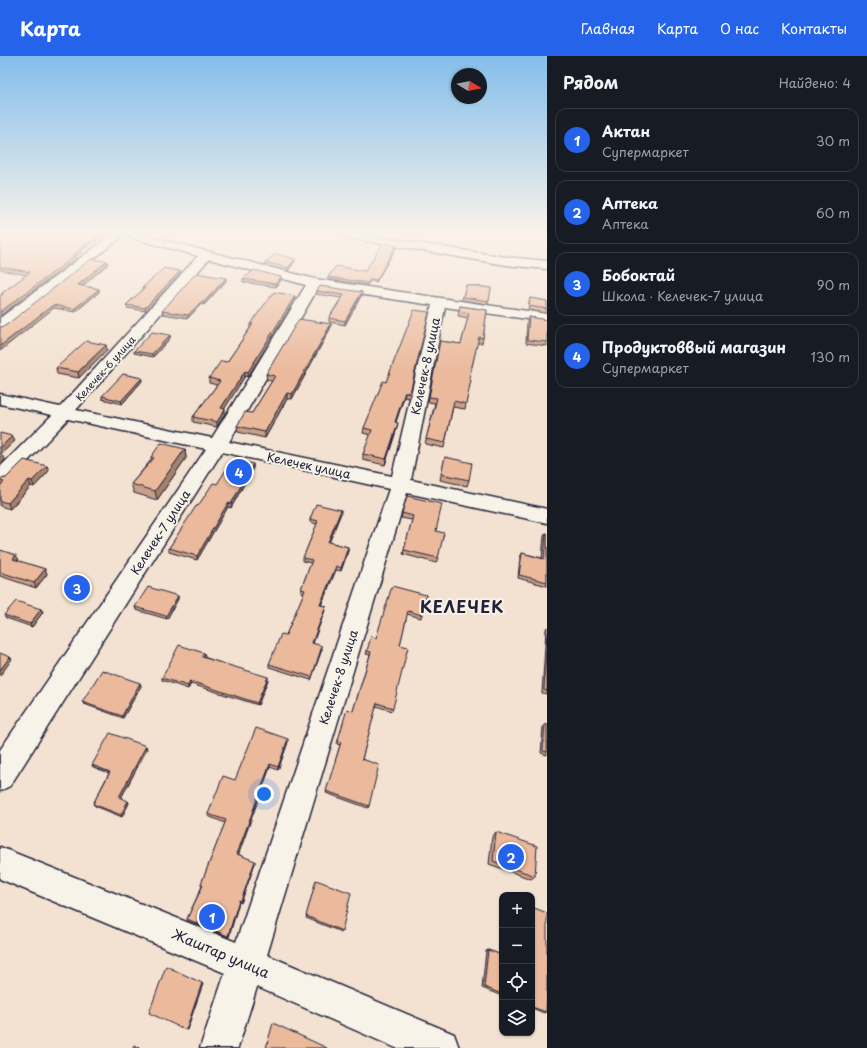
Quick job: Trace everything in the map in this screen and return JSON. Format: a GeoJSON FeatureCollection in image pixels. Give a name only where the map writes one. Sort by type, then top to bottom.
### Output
{"type":"FeatureCollection","features":[{"type":"Feature","properties":{"kind":"street"},"geometry":{"type":"LineString","coordinates":[[0,325],[57,281]]}},
{"type":"Feature","properties":{"kind":"street","name":"Келечек-6 улица"},"geometry":{"type":"LineString","coordinates":[[0,478],[65,412],[182,281]]}},
{"type":"Feature","properties":{"kind":"street"},"geometry":{"type":"LineString","coordinates":[[307,281],[547,318]]}},
{"type":"Feature","properties":{"kind":"street","name":"Келечек-7 улица"},"geometry":{"type":"LineString","coordinates":[[0,776],[217,446],[314,283]]}},
{"type":"Feature","properties":{"kind":"street","name":"Келечек-8 улица"},"geometry":{"type":"LineString","coordinates":[[219,1048],[400,484],[439,302]]}},
{"type":"Feature","properties":{"kind":"street","name":"Келечек улица"},"geometry":{"type":"LineString","coordinates":[[0,399],[547,516]]}},
{"type":"Feature","properties":{"kind":"street","name":"Жаштар улица"},"geometry":{"type":"LineString","coordinates":[[0,863],[246,964],[440,1048]]}},
{"type":"Feature","properties":{"kind":"building"},"geometry":{"type":"Polygon","coordinates":[[[18,281],[41,281],[0,312],[0,296],[3,294],[2,293],[18,281]]]}},
{"type":"Feature","properties":{"kind":"building"},"geometry":{"type":"Polygon","coordinates":[[[62,281],[82,281],[78,285],[99,289],[74,309],[53,305],[0,346],[0,327],[5,326],[62,281]]]}},
{"type":"Feature","properties":{"kind":"building"},"geometry":{"type":"Polygon","coordinates":[[[149,281],[170,281],[145,308],[126,305],[145,288],[142,288],[149,281]]]}},
{"type":"Feature","properties":{"kind":"building"},"geometry":{"type":"Polygon","coordinates":[[[189,281],[223,281],[204,302],[201,302],[188,315],[162,311],[189,281]]]}},
{"type":"Feature","properties":{"kind":"building"},"geometry":{"type":"Polygon","coordinates":[[[258,281],[278,281],[276,284],[258,281]]]}},
{"type":"Feature","properties":{"kind":"building"},"geometry":{"type":"Polygon","coordinates":[[[357,281],[369,281],[368,283],[357,281]]]}},
{"type":"Feature","properties":{"kind":"building"},"geometry":{"type":"Polygon","coordinates":[[[466,285],[491,288],[489,301],[463,297],[466,285]]]}},
{"type":"Feature","properties":{"kind":"building"},"geometry":{"type":"Polygon","coordinates":[[[320,286],[362,292],[345,321],[329,318],[344,295],[317,291],[320,286]]]}},
{"type":"Feature","properties":{"kind":"building"},"geometry":{"type":"Polygon","coordinates":[[[274,292],[295,296],[248,372],[245,371],[221,408],[225,409],[217,422],[193,417],[220,381],[209,378],[221,361],[227,362],[253,324],[250,324],[274,292]]]}},
{"type":"Feature","properties":{"kind":"building"},"geometry":{"type":"Polygon","coordinates":[[[530,298],[547,301],[547,309],[529,306],[530,298]]]}},
{"type":"Feature","properties":{"kind":"building"},"geometry":{"type":"Polygon","coordinates":[[[460,306],[487,310],[483,338],[479,337],[469,379],[471,380],[466,404],[454,401],[445,443],[426,439],[437,398],[429,397],[440,341],[461,344],[469,313],[459,311],[460,306]]]}},
{"type":"Feature","properties":{"kind":"building"},"geometry":{"type":"Polygon","coordinates":[[[414,310],[429,312],[410,393],[405,392],[395,422],[398,423],[386,459],[363,454],[372,430],[364,428],[383,381],[386,382],[414,310]]]}},
{"type":"Feature","properties":{"kind":"building"},"geometry":{"type":"Polygon","coordinates":[[[529,317],[547,320],[547,342],[527,340],[529,317]]]}},
{"type":"Feature","properties":{"kind":"building"},"geometry":{"type":"Polygon","coordinates":[[[299,319],[331,324],[292,394],[287,393],[265,432],[237,426],[245,412],[252,413],[275,376],[266,374],[299,319]]]}},
{"type":"Feature","properties":{"kind":"building"},"geometry":{"type":"Polygon","coordinates":[[[152,332],[170,335],[152,354],[134,351],[152,332]]]}},
{"type":"Feature","properties":{"kind":"building"},"geometry":{"type":"Polygon","coordinates":[[[86,341],[106,345],[78,372],[56,368],[86,341]]]}},
{"type":"Feature","properties":{"kind":"building"},"geometry":{"type":"Polygon","coordinates":[[[123,374],[142,378],[121,401],[102,396],[123,374]]]}},
{"type":"Feature","properties":{"kind":"building"},"geometry":{"type":"Polygon","coordinates":[[[0,433],[12,436],[0,448],[0,433]]]}},
{"type":"Feature","properties":{"kind":"building"},"geometry":{"type":"Polygon","coordinates":[[[161,443],[185,449],[155,491],[131,484],[154,458],[151,457],[161,443]]]}},
{"type":"Feature","properties":{"kind":"building"},"geometry":{"type":"Polygon","coordinates":[[[445,457],[472,463],[469,480],[441,474],[445,457]]]}},
{"type":"Feature","properties":{"kind":"building"},"geometry":{"type":"Polygon","coordinates":[[[233,459],[253,464],[231,504],[228,503],[197,556],[169,548],[196,506],[198,506],[213,483],[217,484],[233,459]]]}},
{"type":"Feature","properties":{"kind":"building"},"geometry":{"type":"Polygon","coordinates":[[[24,460],[47,466],[32,481],[29,480],[8,503],[0,501],[0,486],[4,482],[0,481],[0,479],[6,478],[24,460]]]}},
{"type":"Feature","properties":{"kind":"building"},"geometry":{"type":"Polygon","coordinates":[[[407,496],[442,504],[436,531],[444,533],[438,558],[404,550],[413,516],[402,513],[407,496]]]}},
{"type":"Feature","properties":{"kind":"building"},"geometry":{"type":"Polygon","coordinates":[[[316,504],[341,510],[328,542],[348,547],[341,568],[336,566],[320,605],[326,606],[312,643],[322,646],[312,677],[269,664],[281,634],[286,635],[305,590],[301,589],[312,560],[303,558],[318,521],[310,519],[316,504]]]}},
{"type":"Feature","properties":{"kind":"building"},"geometry":{"type":"Polygon","coordinates":[[[546,533],[547,582],[519,575],[522,553],[544,559],[546,533]]]}},
{"type":"Feature","properties":{"kind":"building"},"geometry":{"type":"Polygon","coordinates":[[[0,550],[16,555],[13,559],[45,569],[34,583],[0,572],[0,550]]]}},
{"type":"Feature","properties":{"kind":"building"},"geometry":{"type":"Polygon","coordinates":[[[392,586],[426,595],[422,615],[408,611],[400,645],[408,647],[393,708],[377,703],[362,759],[379,765],[369,806],[326,791],[341,742],[338,740],[347,709],[353,711],[371,652],[367,651],[371,636],[376,638],[392,586]]]}},
{"type":"Feature","properties":{"kind":"building"},"geometry":{"type":"Polygon","coordinates":[[[148,587],[178,596],[166,616],[135,607],[148,587]]]}},
{"type":"Feature","properties":{"kind":"building"},"geometry":{"type":"Polygon","coordinates":[[[16,601],[41,609],[30,624],[4,615],[16,601]]]}},
{"type":"Feature","properties":{"kind":"building"},"geometry":{"type":"Polygon","coordinates":[[[547,633],[547,691],[544,690],[547,633]]]}},
{"type":"Feature","properties":{"kind":"building"},"geometry":{"type":"Polygon","coordinates":[[[179,645],[204,653],[202,657],[268,677],[257,703],[190,681],[188,686],[162,678],[179,645]]]}},
{"type":"Feature","properties":{"kind":"building"},"geometry":{"type":"Polygon","coordinates":[[[0,653],[10,657],[0,670],[0,653]]]}},
{"type":"Feature","properties":{"kind":"building"},"geometry":{"type":"Polygon","coordinates":[[[102,670],[140,683],[122,716],[82,702],[102,670]]]}},
{"type":"Feature","properties":{"kind":"building"},"geometry":{"type":"Polygon","coordinates":[[[545,724],[547,724],[547,752],[543,751],[545,724]]]}},
{"type":"Feature","properties":{"kind":"building"},"geometry":{"type":"Polygon","coordinates":[[[256,728],[288,739],[278,767],[270,764],[237,854],[255,861],[241,901],[239,900],[228,936],[187,919],[203,885],[201,884],[226,820],[208,814],[223,776],[235,780],[256,728]]]}},
{"type":"Feature","properties":{"kind":"building"},"geometry":{"type":"Polygon","coordinates":[[[110,733],[146,746],[119,797],[128,801],[121,815],[93,804],[110,772],[92,765],[110,733]]]}},
{"type":"Feature","properties":{"kind":"building"},"geometry":{"type":"Polygon","coordinates":[[[496,832],[537,846],[535,876],[493,861],[496,832]]]}},
{"type":"Feature","properties":{"kind":"building"},"geometry":{"type":"Polygon","coordinates":[[[316,880],[351,893],[342,931],[306,916],[316,880]]]}},
{"type":"Feature","properties":{"kind":"building"},"geometry":{"type":"Polygon","coordinates":[[[535,908],[547,913],[546,1012],[535,1008],[535,908]]]}},
{"type":"Feature","properties":{"kind":"building"},"geometry":{"type":"Polygon","coordinates":[[[488,950],[499,954],[499,993],[484,987],[488,950]]]}},
{"type":"Feature","properties":{"kind":"building"},"geometry":{"type":"Polygon","coordinates":[[[166,966],[202,983],[186,1030],[149,1013],[166,966]]]}},
{"type":"Feature","properties":{"kind":"building"},"geometry":{"type":"Polygon","coordinates":[[[273,1023],[327,1048],[266,1048],[273,1023]]]}},
{"type":"Feature","properties":{"kind":"building"},"geometry":{"type":"Polygon","coordinates":[[[134,1045],[140,1048],[133,1048],[134,1045]]]}},
{"type":"Feature","properties":{"kind":"place","name":"Продуктоввый магазин"},"geometry":{"type":"Point","coordinates":[239,472]}},
{"type":"Feature","properties":{"kind":"place","name":"Бобоктай"},"geometry":{"type":"Point","coordinates":[77,588]}},
{"type":"Feature","properties":{"kind":"place","name":"Аптека"},"geometry":{"type":"Point","coordinates":[511,857]}},
{"type":"Feature","properties":{"kind":"place","name":"Актан"},"geometry":{"type":"Point","coordinates":[212,917]}},
{"type":"Feature","properties":{"kind":"district","name":"КЕЛЕЧЕК"},"geometry":{"type":"Point","coordinates":[462,606]}}]}
